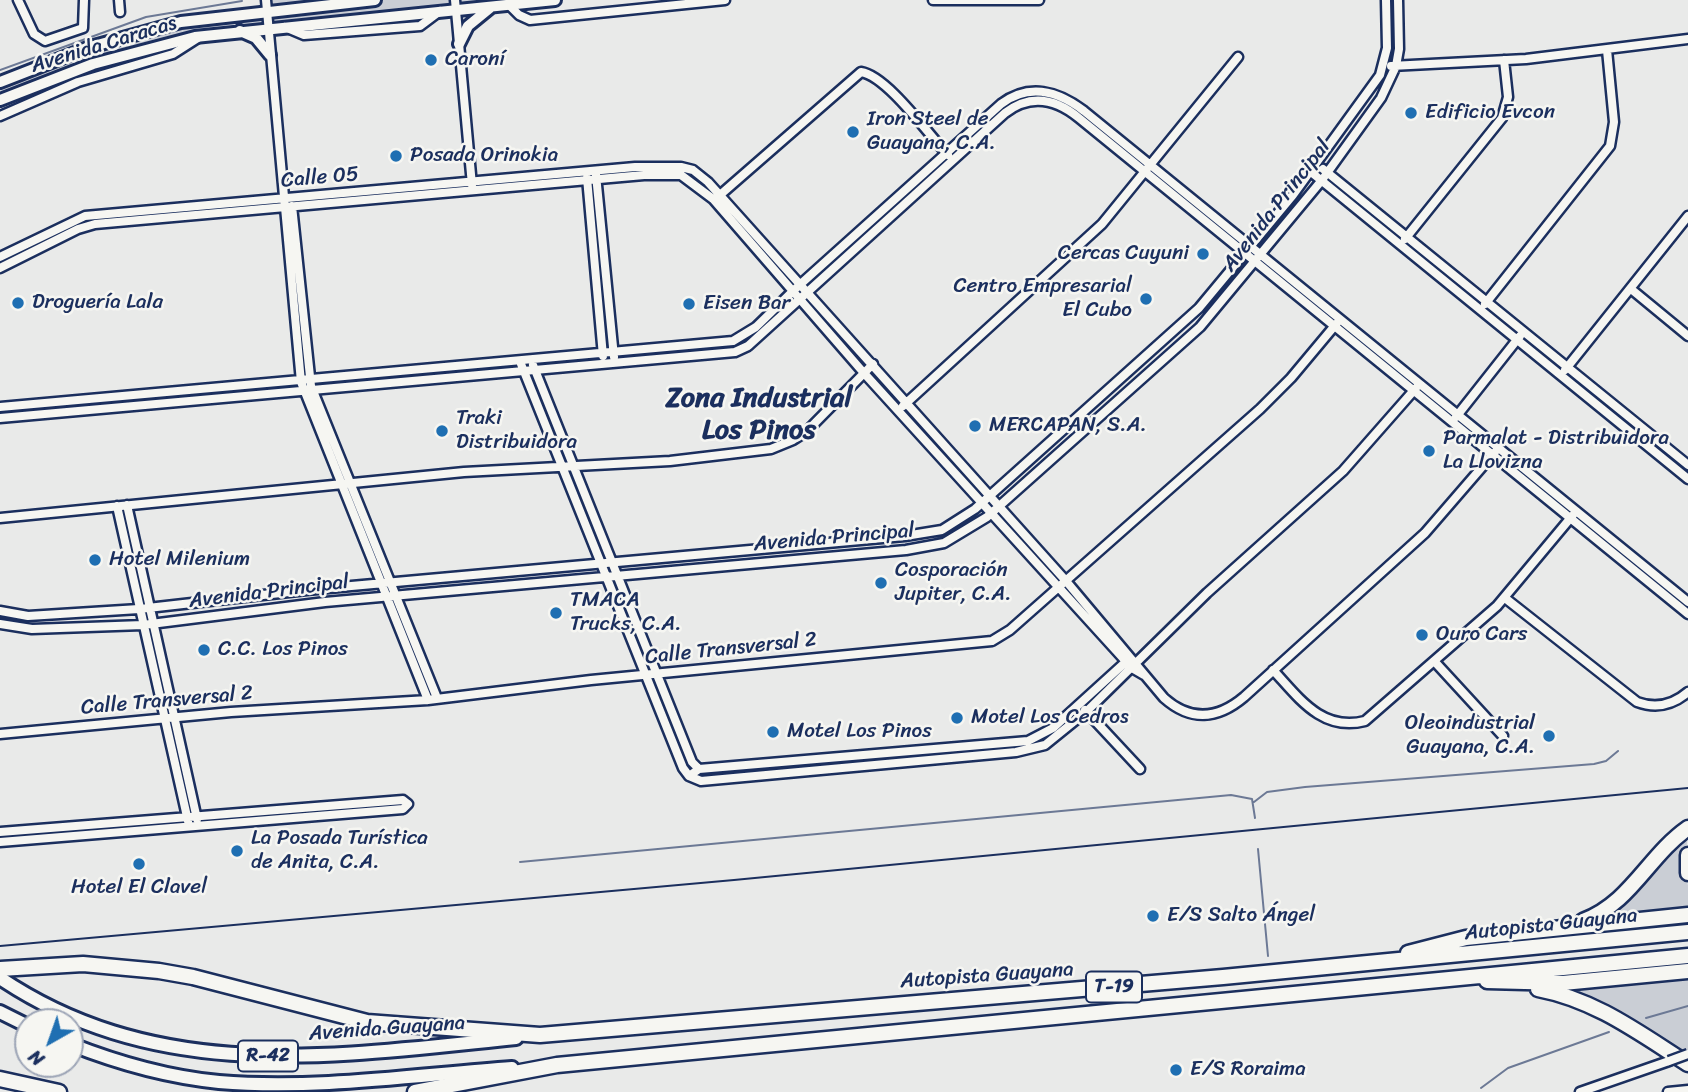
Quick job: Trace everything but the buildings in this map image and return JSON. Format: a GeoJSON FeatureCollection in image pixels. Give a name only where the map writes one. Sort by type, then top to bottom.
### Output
{"type":"FeatureCollection","features":[{"type":"Feature","properties":{"kind":"highway"},"geometry":{"type":"LineString","coordinates":[[1568,927],[1600,913],[1621,899],[1668,846],[1688,828]]}},
{"type":"Feature","properties":{"kind":"highway"},"geometry":{"type":"LineString","coordinates":[[1688,855],[1688,873]]}},
{"type":"Feature","properties":{"kind":"highway"},"geometry":{"type":"LineString","coordinates":[[1380,962],[1466,939],[1688,915]]}},
{"type":"Feature","properties":{"kind":"highway","name":"Autopista Guayana"},"geometry":{"type":"LineString","coordinates":[[0,969],[82,964],[159,971],[193,977],[367,1022],[540,1035],[1380,962],[1688,932]]}},
{"type":"Feature","properties":{"kind":"highway","name":"Autopista Guayana"},"geometry":{"type":"LineString","coordinates":[[415,1092],[557,1065],[1688,956]]}},
{"type":"Feature","properties":{"kind":"highway"},"geometry":{"type":"LineString","coordinates":[[1450,978],[1509,983],[1563,983],[1688,971]]}},
{"type":"Feature","properties":{"kind":"highway"},"geometry":{"type":"LineString","coordinates":[[1509,983],[1563,995],[1600,1010],[1624,1021],[1688,1064]]}},
{"type":"Feature","properties":{"kind":"highway"},"geometry":{"type":"LineString","coordinates":[[0,1079],[59,1092]]}},
{"type":"Feature","properties":{"kind":"main road","name":"Avenida Guayana"},"geometry":{"type":"LineString","coordinates":[[4,981],[58,1011],[125,1035],[185,1049],[239,1056],[359,1054],[540,1035]]}},
{"type":"Feature","properties":{"kind":"main road","name":"R-42"},"geometry":{"type":"LineString","coordinates":[[84,1049],[127,1064],[178,1076],[253,1084],[557,1065]]}},
{"type":"Feature","properties":{"kind":"street"},"geometry":{"type":"LineString","coordinates":[[18,0],[34,34],[45,41],[83,28],[85,0]]}},
{"type":"Feature","properties":{"kind":"street"},"geometry":{"type":"LineString","coordinates":[[119,0],[120,12]]}},
{"type":"Feature","properties":{"kind":"street"},"geometry":{"type":"LineString","coordinates":[[235,14],[257,0]]}},
{"type":"Feature","properties":{"kind":"street","name":"Avenida Caracas"},"geometry":{"type":"LineString","coordinates":[[0,82],[68,54],[181,22],[235,14],[266,5],[375,0]]}},
{"type":"Feature","properties":{"kind":"street","name":"Avenida Caracas"},"geometry":{"type":"LineString","coordinates":[[0,100],[93,64],[202,36],[441,10],[455,5],[555,0]]}},
{"type":"Feature","properties":{"kind":"street"},"geometry":{"type":"LineString","coordinates":[[459,44],[475,18],[502,4],[530,20],[724,0]]}},
{"type":"Feature","properties":{"kind":"street"},"geometry":{"type":"LineString","coordinates":[[933,0],[1039,0]]}},
{"type":"Feature","properties":{"kind":"street","name":"Avenida Principal"},"geometry":{"type":"LineString","coordinates":[[0,611],[28,616],[139,609],[942,530],[982,503],[1158,347],[1183,324],[1248,250],[1369,94],[1385,64],[1388,39],[1386,0]]}},
{"type":"Feature","properties":{"kind":"street","name":"Avenida Principal"},"geometry":{"type":"LineString","coordinates":[[0,624],[21,629],[147,624],[386,597],[944,543],[969,531],[991,513],[1167,357],[1192,334],[1258,259],[1322,180],[1381,98],[1395,66],[1401,34],[1398,0]]}},
{"type":"Feature","properties":{"kind":"street"},"geometry":{"type":"LineString","coordinates":[[266,5],[285,199],[283,210],[307,389],[341,485],[428,700]]}},
{"type":"Feature","properties":{"kind":"street"},"geometry":{"type":"LineString","coordinates":[[455,5],[472,192]]}},
{"type":"Feature","properties":{"kind":"street"},"geometry":{"type":"LineString","coordinates":[[237,31],[256,38],[270,55]]}},
{"type":"Feature","properties":{"kind":"street"},"geometry":{"type":"LineString","coordinates":[[0,116],[78,82],[173,54],[202,36]]}},
{"type":"Feature","properties":{"kind":"street"},"geometry":{"type":"LineString","coordinates":[[1385,64],[1395,66],[1504,60],[1688,39]]}},
{"type":"Feature","properties":{"kind":"street"},"geometry":{"type":"LineString","coordinates":[[1481,309],[1610,146],[1614,122],[1607,50]]}},
{"type":"Feature","properties":{"kind":"street"},"geometry":{"type":"LineString","coordinates":[[899,411],[1094,232],[1238,57]]}},
{"type":"Feature","properties":{"kind":"street"},"geometry":{"type":"LineString","coordinates":[[1403,241],[1502,118],[1508,97],[1504,60]]}},
{"type":"Feature","properties":{"kind":"street"},"geometry":{"type":"LineString","coordinates":[[949,157],[886,88],[872,75],[861,72],[720,195],[800,290],[873,364],[1066,581],[1144,675],[1177,708],[1192,715],[1211,716],[1233,707],[1425,533],[1495,452]]}},
{"type":"Feature","properties":{"kind":"street"},"geometry":{"type":"LineString","coordinates":[[0,418],[534,368],[740,339],[800,290],[949,157],[1005,113],[1023,102],[1042,100],[1058,104],[1090,121],[1337,323],[1452,423],[1576,511],[1688,601]]}},
{"type":"Feature","properties":{"kind":"street"},"geometry":{"type":"LineString","coordinates":[[1317,164],[1517,340],[1688,479]]}},
{"type":"Feature","properties":{"kind":"street","name":"Calle 05"},"geometry":{"type":"LineString","coordinates":[[0,257],[75,219],[283,210],[472,192],[669,165],[693,170],[720,195]]}},
{"type":"Feature","properties":{"kind":"street"},"geometry":{"type":"LineString","coordinates":[[1311,172],[1487,302],[1688,465]]}},
{"type":"Feature","properties":{"kind":"street","name":"Calle 05"},"geometry":{"type":"LineString","coordinates":[[0,268],[100,220],[471,181],[591,175],[669,173],[690,179],[761,246]]}},
{"type":"Feature","properties":{"kind":"street"},"geometry":{"type":"LineString","coordinates":[[591,175],[607,356]]}},
{"type":"Feature","properties":{"kind":"street"},"geometry":{"type":"LineString","coordinates":[[285,199],[293,209],[305,379]]}},
{"type":"Feature","properties":{"kind":"street"},"geometry":{"type":"LineString","coordinates":[[1561,375],[1688,216]]}},
{"type":"Feature","properties":{"kind":"street"},"geometry":{"type":"LineString","coordinates":[[1631,289],[1688,336]]}},
{"type":"Feature","properties":{"kind":"street"},"geometry":{"type":"LineString","coordinates":[[0,407],[530,357],[607,356],[615,363],[724,353],[744,348],[800,290]]}},
{"type":"Feature","properties":{"kind":"street"},"geometry":{"type":"LineString","coordinates":[[800,290],[863,372],[1059,587],[1133,661]]}},
{"type":"Feature","properties":{"kind":"street"},"geometry":{"type":"LineString","coordinates":[[1337,323],[1458,415],[1570,519],[1688,614]]}},
{"type":"Feature","properties":{"kind":"street","name":"Calle Transversal 2"},"geometry":{"type":"LineString","coordinates":[[0,734],[169,718],[428,700],[648,674],[985,643],[1010,631],[1275,394],[1337,323]]}},
{"type":"Feature","properties":{"kind":"street"},"geometry":{"type":"LineString","coordinates":[[1183,324],[1192,334]]}},
{"type":"Feature","properties":{"kind":"street"},"geometry":{"type":"LineString","coordinates":[[1452,423],[1524,331]]}},
{"type":"Feature","properties":{"kind":"street"},"geometry":{"type":"LineString","coordinates":[[740,339],[744,348]]}},
{"type":"Feature","properties":{"kind":"street"},"geometry":{"type":"LineString","coordinates":[[1158,347],[1167,357]]}},
{"type":"Feature","properties":{"kind":"street"},"geometry":{"type":"LineString","coordinates":[[530,357],[659,673],[692,762],[699,769]]}},
{"type":"Feature","properties":{"kind":"street"},"geometry":{"type":"LineString","coordinates":[[519,358],[689,776],[701,781],[1026,751],[1051,741],[1133,661],[1343,471],[1419,383]]}},
{"type":"Feature","properties":{"kind":"street"},"geometry":{"type":"LineString","coordinates":[[0,518],[464,472],[670,461],[780,446],[807,431],[873,364]]}},
{"type":"Feature","properties":{"kind":"street"},"geometry":{"type":"LineString","coordinates":[[307,389],[351,484],[437,698]]}},
{"type":"Feature","properties":{"kind":"street"},"geometry":{"type":"LineString","coordinates":[[96,399],[98,409]]}},
{"type":"Feature","properties":{"kind":"street"},"geometry":{"type":"LineString","coordinates":[[47,403],[47,414]]}},
{"type":"Feature","properties":{"kind":"street"},"geometry":{"type":"LineString","coordinates":[[1642,443],[1649,434]]}},
{"type":"Feature","properties":{"kind":"street"},"geometry":{"type":"LineString","coordinates":[[127,505],[149,608],[147,624]]}},
{"type":"Feature","properties":{"kind":"street"},"geometry":{"type":"LineString","coordinates":[[117,506],[139,609],[147,624],[169,718],[199,825]]}},
{"type":"Feature","properties":{"kind":"street"},"geometry":{"type":"LineString","coordinates":[[1273,670],[1320,716],[1348,724],[1372,717],[1505,598],[1576,511]]}},
{"type":"Feature","properties":{"kind":"street"},"geometry":{"type":"LineString","coordinates":[[942,530],[944,543]]}},
{"type":"Feature","properties":{"kind":"street"},"geometry":{"type":"LineString","coordinates":[[927,533],[930,546]]}},
{"type":"Feature","properties":{"kind":"street"},"geometry":{"type":"LineString","coordinates":[[1505,598],[1637,702],[1652,706],[1666,705],[1688,692]]}},
{"type":"Feature","properties":{"kind":"street"},"geometry":{"type":"LineString","coordinates":[[404,642],[415,640]]}},
{"type":"Feature","properties":{"kind":"street"},"geometry":{"type":"LineString","coordinates":[[1435,662],[1503,736]]}},
{"type":"Feature","properties":{"kind":"street"},"geometry":{"type":"LineString","coordinates":[[689,776],[699,769],[1022,741],[1048,732],[1084,708]]}},
{"type":"Feature","properties":{"kind":"street"},"geometry":{"type":"LineString","coordinates":[[1084,708],[1140,769]]}},
{"type":"Feature","properties":{"kind":"street"},"geometry":{"type":"LineString","coordinates":[[169,718],[189,826]]}},
{"type":"Feature","properties":{"kind":"street"},"geometry":{"type":"LineString","coordinates":[[1022,741],[1026,751]]}},
{"type":"Feature","properties":{"kind":"street"},"geometry":{"type":"LineString","coordinates":[[974,746],[975,756]]}},
{"type":"Feature","properties":{"kind":"street"},"geometry":{"type":"LineString","coordinates":[[897,753],[899,764]]}},
{"type":"Feature","properties":{"kind":"street"},"geometry":{"type":"LineString","coordinates":[[740,767],[742,779]]}},
{"type":"Feature","properties":{"kind":"street"},"geometry":{"type":"LineString","coordinates":[[0,832],[403,800],[408,804],[404,809],[0,842]]}},
{"type":"Feature","properties":{"kind":"street"},"geometry":{"type":"LineString","coordinates":[[130,822],[132,831]]}},
{"type":"Feature","properties":{"kind":"street"},"geometry":{"type":"LineString","coordinates":[[49,829],[50,839]]}},
{"type":"Feature","properties":{"kind":"street"},"geometry":{"type":"LineString","coordinates":[[1580,1092],[1688,1054]]}},
{"type":"Feature","properties":{"kind":"street"},"geometry":{"type":"LineString","coordinates":[[1668,1092],[1688,1090]]}},
{"type":"Feature","properties":{"kind":"shaded area"},"geometry":{"type":"Polygon","coordinates":[[[266,0],[555,0],[177,40],[0,100],[0,82],[127,36],[266,11],[266,0]]]}},
{"type":"Feature","properties":{"kind":"shaded area"},"geometry":{"type":"Polygon","coordinates":[[[1688,833],[1684,872],[1688,885],[1688,912],[1592,921],[1688,833]]]}},
{"type":"Feature","properties":{"kind":"shaded area"},"geometry":{"type":"Polygon","coordinates":[[[1688,918],[1688,926],[1413,952],[1424,949],[1688,918]]]}},
{"type":"Feature","properties":{"kind":"shaded area"},"geometry":{"type":"Polygon","coordinates":[[[1688,974],[1688,1060],[1543,986],[1688,974]]]}},
{"type":"Feature","properties":{"kind":"waterway"},"geometry":{"type":"LineString","coordinates":[[0,70],[146,17],[242,1]]}},
{"type":"Feature","properties":{"kind":"waterway"},"geometry":{"type":"LineString","coordinates":[[1254,802],[1267,792],[1305,787],[1594,764],[1606,761],[1618,751]]}},
{"type":"Feature","properties":{"kind":"waterway"},"geometry":{"type":"LineString","coordinates":[[520,862],[1231,795],[1252,799],[1255,818]]}},
{"type":"Feature","properties":{"kind":"waterway"},"geometry":{"type":"LineString","coordinates":[[1258,849],[1268,956]]}},
{"type":"Feature","properties":{"kind":"waterway"},"geometry":{"type":"LineString","coordinates":[[1646,1018],[1688,1006]]}},
{"type":"Feature","properties":{"kind":"waterway"},"geometry":{"type":"LineString","coordinates":[[1481,1088],[1508,1068],[1609,1032]]}},
{"type":"Feature","properties":{"kind":"railway"},"geometry":{"type":"LineString","coordinates":[[0,946],[734,880],[1688,788]]}},
{"type":"Feature","properties":{"kind":"place","name":"Caroní"},"geometry":{"type":"Point","coordinates":[431,60]}},
{"type":"Feature","properties":{"kind":"place","name":"Edificio Evcon"},"geometry":{"type":"Point","coordinates":[1411,113]}},
{"type":"Feature","properties":{"kind":"place","name":"Iron Steel de Guayana, C.A."},"geometry":{"type":"Point","coordinates":[853,132]}},
{"type":"Feature","properties":{"kind":"place","name":"Posada Orinokia"},"geometry":{"type":"Point","coordinates":[396,156]}},
{"type":"Feature","properties":{"kind":"place","name":"Cercas Cuyuni"},"geometry":{"type":"Point","coordinates":[1203,254]}},
{"type":"Feature","properties":{"kind":"place","name":"Centro Empresarial El Cubo"},"geometry":{"type":"Point","coordinates":[1146,299]}},
{"type":"Feature","properties":{"kind":"place","name":"Droguería Lala"},"geometry":{"type":"Point","coordinates":[18,303]}},
{"type":"Feature","properties":{"kind":"place","name":"Eisen Bar"},"geometry":{"type":"Point","coordinates":[689,304]}},
{"type":"Feature","properties":{"kind":"place","name":"MERCAPAN, S.A."},"geometry":{"type":"Point","coordinates":[975,426]}},
{"type":"Feature","properties":{"kind":"place","name":"Traki Distribuidora"},"geometry":{"type":"Point","coordinates":[442,431]}},
{"type":"Feature","properties":{"kind":"place","name":"Parmalat - Distribuidora La Llovizna"},"geometry":{"type":"Point","coordinates":[1429,451]}},
{"type":"Feature","properties":{"kind":"place","name":"Hotel Milenium"},"geometry":{"type":"Point","coordinates":[95,560]}},
{"type":"Feature","properties":{"kind":"place","name":"Cosporación Jupiter, C.A."},"geometry":{"type":"Point","coordinates":[881,583]}},
{"type":"Feature","properties":{"kind":"place","name":"TMACA Trucks, C.A."},"geometry":{"type":"Point","coordinates":[556,613]}},
{"type":"Feature","properties":{"kind":"place","name":"Ouro Cars"},"geometry":{"type":"Point","coordinates":[1422,635]}},
{"type":"Feature","properties":{"kind":"place","name":"C.C. Los Pinos"},"geometry":{"type":"Point","coordinates":[204,650]}},
{"type":"Feature","properties":{"kind":"place","name":"Motel Los Cedros"},"geometry":{"type":"Point","coordinates":[957,718]}},
{"type":"Feature","properties":{"kind":"place","name":"Motel Los Pinos"},"geometry":{"type":"Point","coordinates":[773,732]}},
{"type":"Feature","properties":{"kind":"place","name":"Oleoindustrial Guayana, C.A."},"geometry":{"type":"Point","coordinates":[1549,736]}},
{"type":"Feature","properties":{"kind":"place","name":"La Posada Turística de Anita, C.A."},"geometry":{"type":"Point","coordinates":[237,851]}},
{"type":"Feature","properties":{"kind":"place","name":"Hotel El Clavel"},"geometry":{"type":"Point","coordinates":[139,864]}},
{"type":"Feature","properties":{"kind":"place","name":"E/S Salto Ángel"},"geometry":{"type":"Point","coordinates":[1153,916]}},
{"type":"Feature","properties":{"kind":"place","name":"E/S Roraima"},"geometry":{"type":"Point","coordinates":[1176,1070]}},
{"type":"Feature","properties":{"kind":"district","name":"Zona Industrial Los Pinos"},"geometry":{"type":"Point","coordinates":[759,415]}}]}
